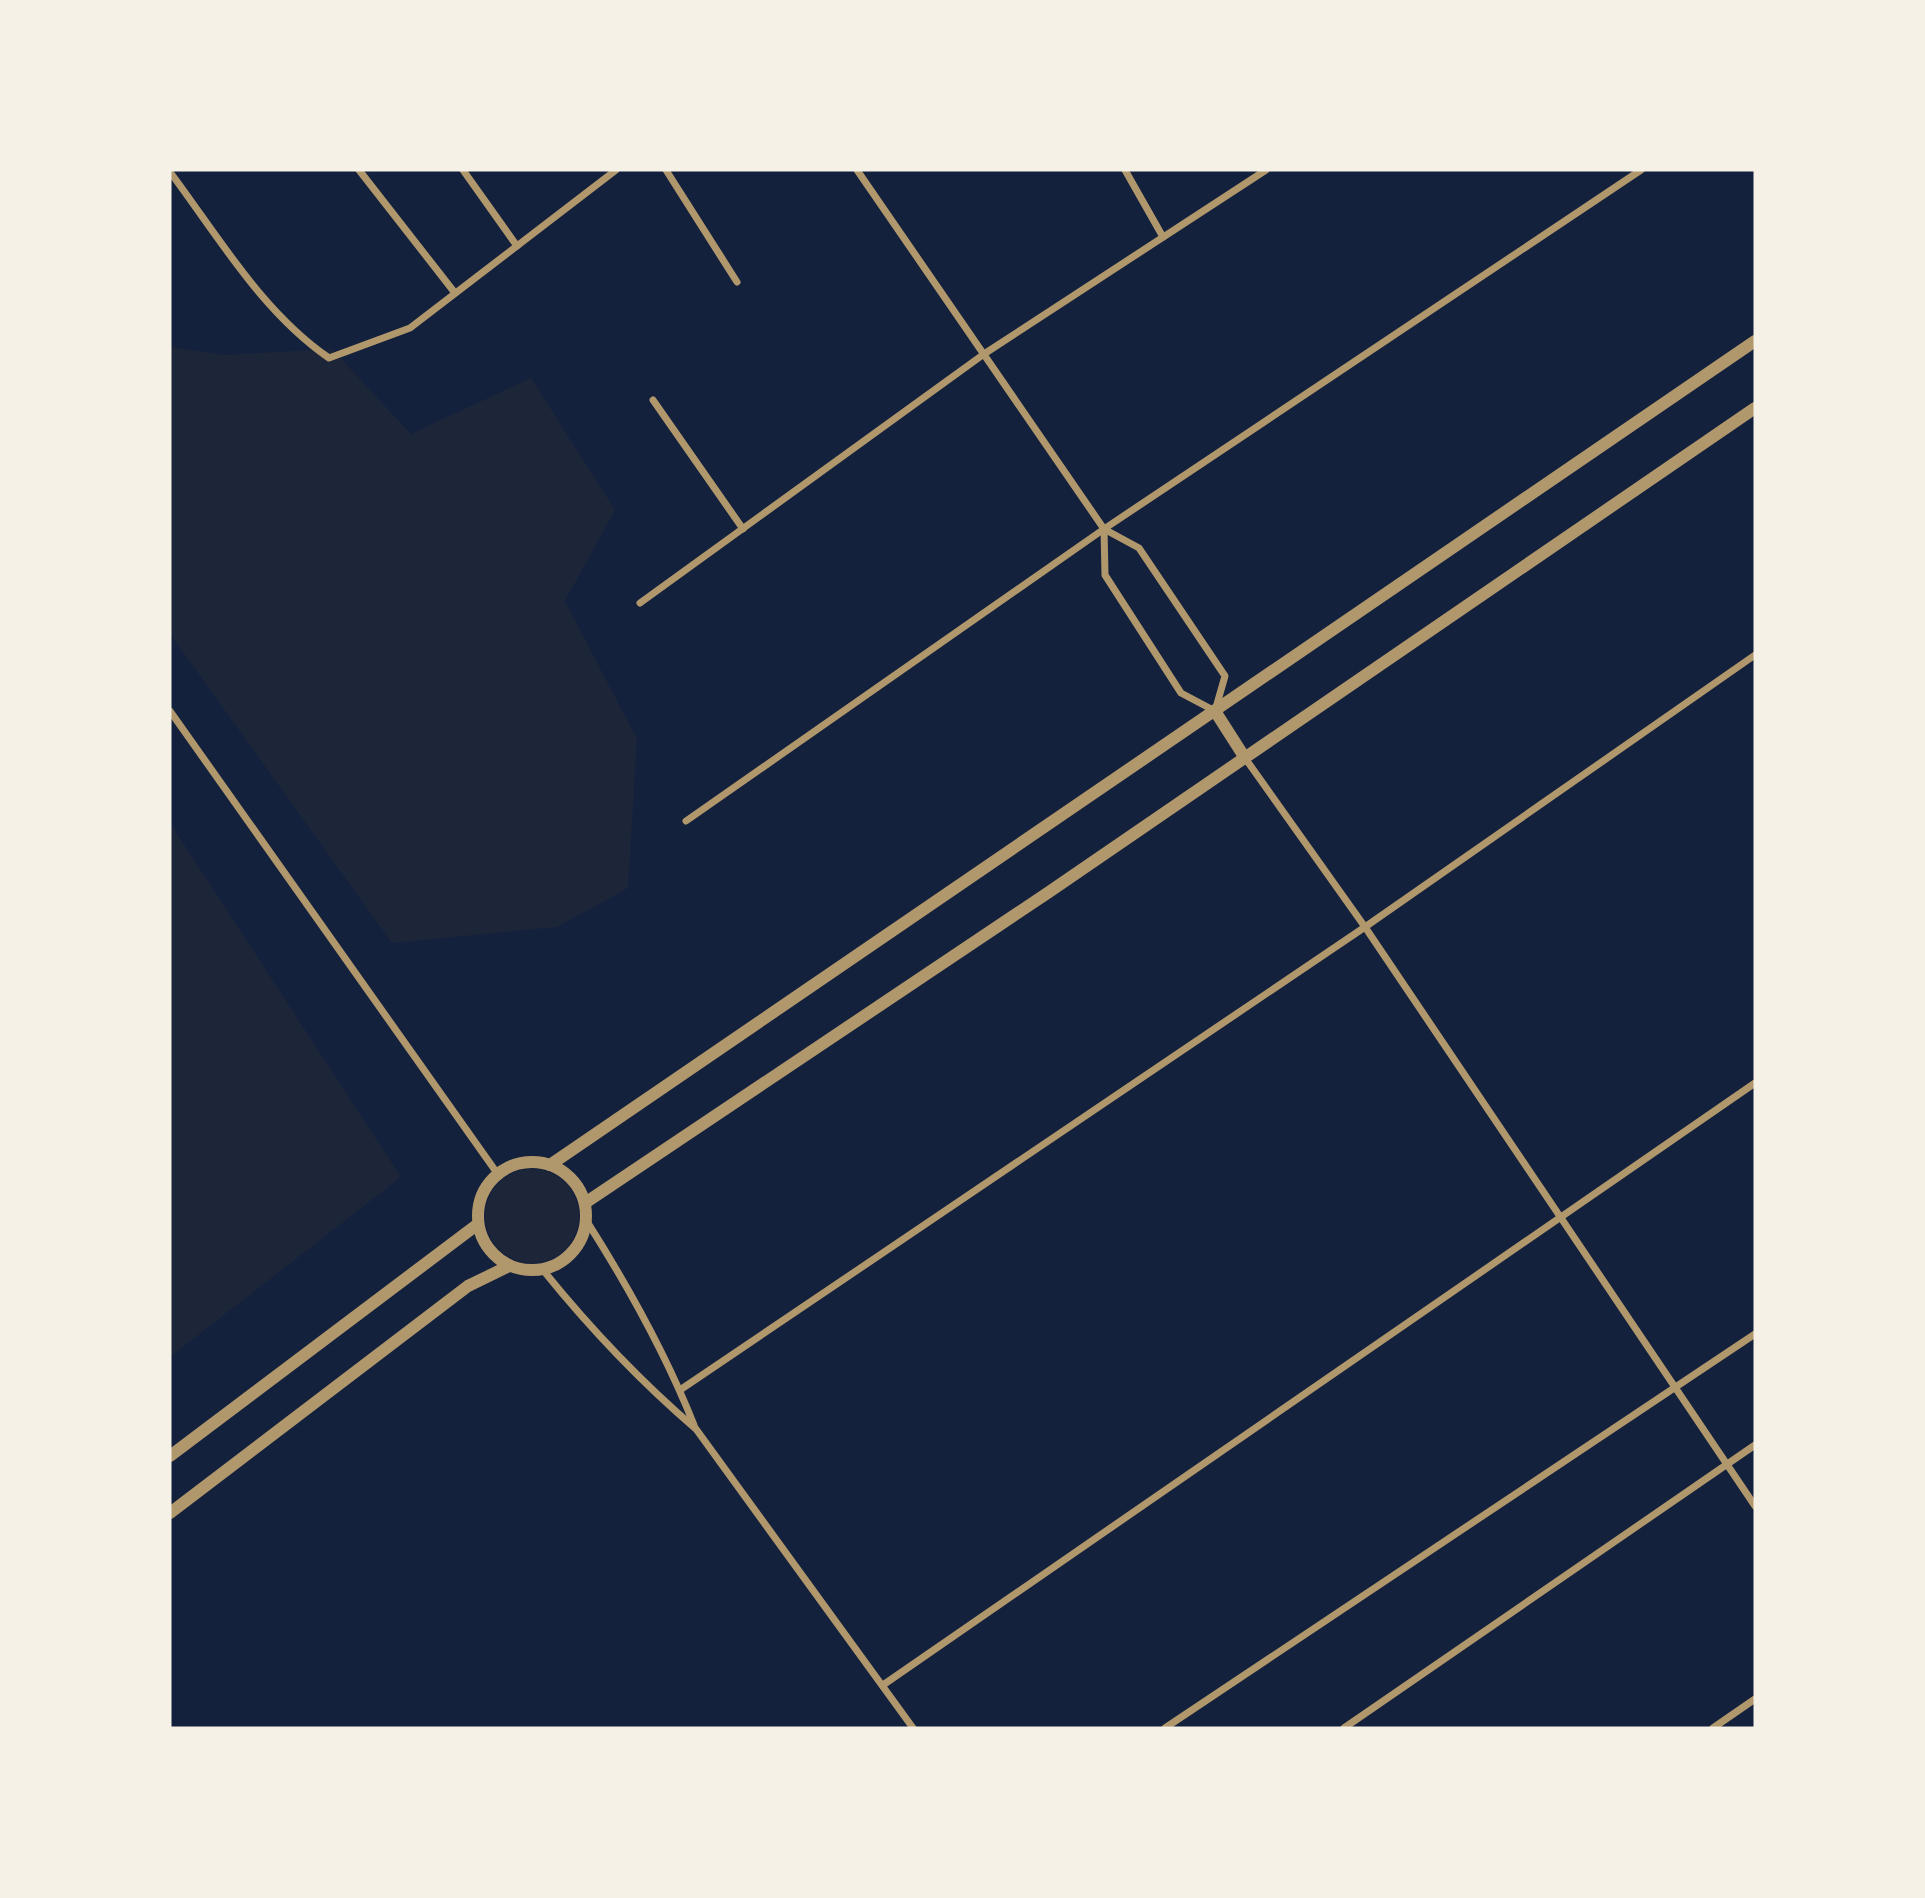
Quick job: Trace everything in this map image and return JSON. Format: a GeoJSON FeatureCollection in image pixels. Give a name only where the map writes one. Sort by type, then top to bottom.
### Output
{"type":"FeatureCollection","features":[{"type":"Feature","properties":{"kind":"street"},"geometry":{"type":"LineString","coordinates":[[359,170],[455,293]]}},
{"type":"Feature","properties":{"kind":"street"},"geometry":{"type":"LineString","coordinates":[[463,170],[517,246]]}},
{"type":"Feature","properties":{"kind":"street"},"geometry":{"type":"LineString","coordinates":[[170,172],[276,312],[307,343],[329,358],[410,328],[616,170]]}},
{"type":"Feature","properties":{"kind":"street"},"geometry":{"type":"LineString","coordinates":[[666,170],[737,282]]}},
{"type":"Feature","properties":{"kind":"street"},"geometry":{"type":"LineString","coordinates":[[858,170],[1104,529],[1139,548],[1225,676],[1215,711]]}},
{"type":"Feature","properties":{"kind":"street"},"geometry":{"type":"LineString","coordinates":[[1125,170],[1163,237]]}},
{"type":"Feature","properties":{"kind":"street"},"geometry":{"type":"LineString","coordinates":[[1248,170],[1253,178]]}},
{"type":"Feature","properties":{"kind":"street"},"geometry":{"type":"LineString","coordinates":[[640,603],[984,354],[1266,170]]}},
{"type":"Feature","properties":{"kind":"street"},"geometry":{"type":"LineString","coordinates":[[686,821],[1104,529],[1641,170]]}},
{"type":"Feature","properties":{"kind":"street"},"geometry":{"type":"LineString","coordinates":[[550,1165],[1755,341]]}},
{"type":"Feature","properties":{"kind":"street"},"geometry":{"type":"LineString","coordinates":[[653,400],[743,529]]}},
{"type":"Feature","properties":{"kind":"street"},"geometry":{"type":"LineString","coordinates":[[585,1203],[1245,758],[1755,408]]}},
{"type":"Feature","properties":{"kind":"street"},"geometry":{"type":"LineString","coordinates":[[1104,529],[1105,575],[1181,693],[1215,711],[1245,758],[1365,926],[1677,1387],[1725,1466],[1755,1506]]}},
{"type":"Feature","properties":{"kind":"street"},"geometry":{"type":"LineString","coordinates":[[680,1390],[1365,926],[1755,655]]}},
{"type":"Feature","properties":{"kind":"street"},"geometry":{"type":"LineString","coordinates":[[170,711],[497,1173]]}},
{"type":"Feature","properties":{"kind":"street"},"geometry":{"type":"LineString","coordinates":[[883,1685],[1755,1083]]}},
{"type":"Feature","properties":{"kind":"street"},"geometry":{"type":"LineString","coordinates":[[531,1162],[550,1165],[566,1174],[579,1187],[585,1203],[586,1220],[582,1237],[573,1252],[560,1263],[526,1271],[509,1266],[495,1256],[483,1241],[478,1224],[479,1205],[485,1188],[497,1173],[514,1165],[531,1162]]}},
{"type":"Feature","properties":{"kind":"street"},"geometry":{"type":"LineString","coordinates":[[586,1220],[629,1287],[680,1390],[696,1429]]}},
{"type":"Feature","properties":{"kind":"street"},"geometry":{"type":"LineString","coordinates":[[170,1456],[478,1224]]}},
{"type":"Feature","properties":{"kind":"street"},"geometry":{"type":"LineString","coordinates":[[170,1513],[468,1286],[509,1266]]}},
{"type":"Feature","properties":{"kind":"street"},"geometry":{"type":"LineString","coordinates":[[543,1269],[575,1310],[663,1401],[696,1429],[912,1728]]}},
{"type":"Feature","properties":{"kind":"street"},"geometry":{"type":"LineString","coordinates":[[1164,1728],[1755,1334]]}},
{"type":"Feature","properties":{"kind":"street"},"geometry":{"type":"LineString","coordinates":[[1344,1728],[1755,1445]]}},
{"type":"Feature","properties":{"kind":"street"},"geometry":{"type":"LineString","coordinates":[[1713,1728],[1755,1699]]}},
{"type":"Feature","properties":{"kind":"shaded area"},"geometry":{"type":"Polygon","coordinates":[[[170,347],[225,355],[332,349],[411,434],[531,378],[615,510],[565,601],[637,739],[628,888],[557,927],[392,943],[170,634],[170,347]]]}},
{"type":"Feature","properties":{"kind":"shaded area"},"geometry":{"type":"Polygon","coordinates":[[[170,823],[401,1177],[170,1357],[170,823]]]}},
{"type":"Feature","properties":{"kind":"shaded area"},"geometry":{"type":"Polygon","coordinates":[[[532,1169],[550,1173],[565,1183],[575,1198],[579,1216],[575,1234],[565,1249],[550,1259],[532,1263],[514,1259],[499,1249],[489,1234],[485,1216],[489,1198],[499,1183],[514,1173],[532,1169]]]}}]}
